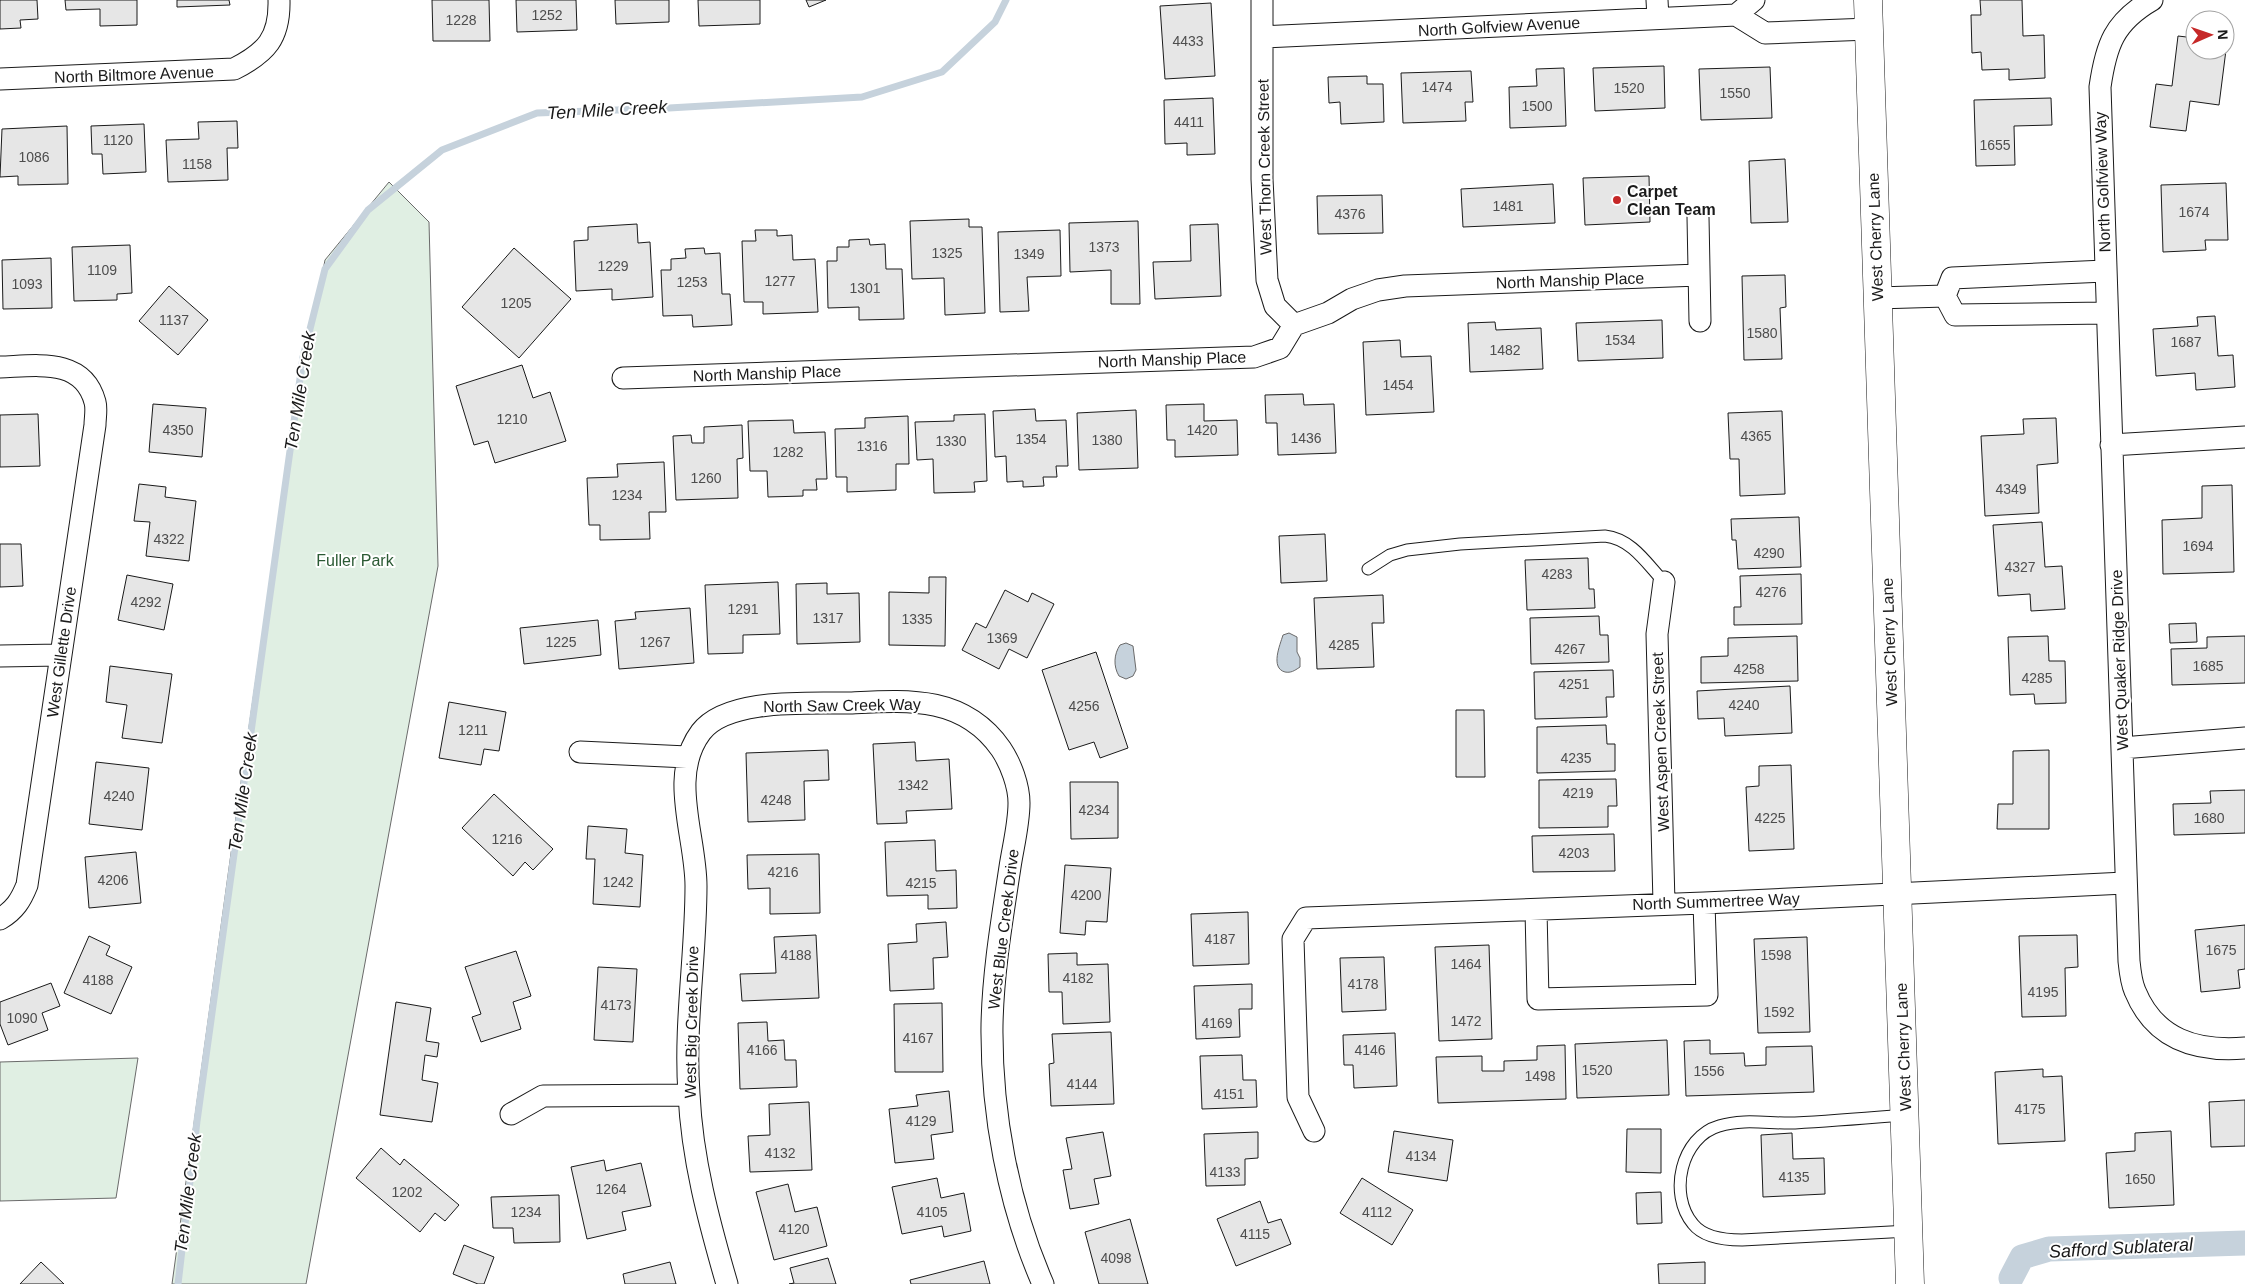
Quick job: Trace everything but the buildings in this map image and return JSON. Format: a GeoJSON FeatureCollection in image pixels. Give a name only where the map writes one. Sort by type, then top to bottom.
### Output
{"type":"FeatureCollection","features":[{"type":"Feature","properties":{"kind":"main road","name":"West Cherry Lane"},"geometry":{"type":"LineString","coordinates":[[1868,0],[1910,1284]]}},
{"type":"Feature","properties":{"kind":"street","name":"North Biltmore Avenue"},"geometry":{"type":"LineString","coordinates":[[0,79],[234,70],[255,59],[264,51],[271,40],[279,15],[279,0]]}},
{"type":"Feature","properties":{"kind":"street","name":"West Thorn Creek Street"},"geometry":{"type":"LineString","coordinates":[[1262,0],[1262,179],[1267,280],[1275,306],[1294,325]]}},
{"type":"Feature","properties":{"kind":"street"},"geometry":{"type":"LineString","coordinates":[[1754,0],[1736,15],[1764,33],[1869,29]]}},
{"type":"Feature","properties":{"kind":"street","name":"North Golfview Way"},"geometry":{"type":"LineString","coordinates":[[1945,296],[1952,278],[2105,271],[2100,87],[2104,58],[2116,30],[2134,10],[2152,0]]}},
{"type":"Feature","properties":{"kind":"street","name":"North Golfview Avenue"},"geometry":{"type":"LineString","coordinates":[[1262,37],[1658,9],[1736,15]]}},
{"type":"Feature","properties":{"kind":"street"},"geometry":{"type":"LineString","coordinates":[[1698,217],[1700,321]]}},
{"type":"Feature","properties":{"kind":"street","name":"West Quaker Ridge Drive"},"geometry":{"type":"LineString","coordinates":[[2105,271],[2128,961],[2134,991],[2148,1015],[2169,1036],[2194,1045],[2221,1050],[2245,1048]]}},
{"type":"Feature","properties":{"kind":"street","name":"North Manship Place"},"geometry":{"type":"LineString","coordinates":[[623,378],[1254,357],[1280,348],[1294,325],[1328,313],[1352,299],[1378,290],[1405,286],[1699,275]]}},
{"type":"Feature","properties":{"kind":"street"},"geometry":{"type":"LineString","coordinates":[[1877,298],[1945,296],[1955,316],[2106,312]]}},
{"type":"Feature","properties":{"kind":"street","name":"West Gillette Drive"},"geometry":{"type":"LineString","coordinates":[[0,367],[47,366],[70,369],[88,386],[96,403],[95,425],[27,884],[21,901],[5,916]]}},
{"type":"Feature","properties":{"kind":"street"},"geometry":{"type":"LineString","coordinates":[[2111,445],[2245,438]]}},
{"type":"Feature","properties":{"kind":"street","name":"West Aspen Creek Street"},"geometry":{"type":"LineString","coordinates":[[1664,582],[1657,634],[1664,903]]}},
{"type":"Feature","properties":{"kind":"street"},"geometry":{"type":"LineString","coordinates":[[0,656],[60,655]]}},
{"type":"Feature","properties":{"kind":"street","name":"North Saw Creek Way"},"geometry":{"type":"LineString","coordinates":[[687,757],[702,730],[725,713],[753,706],[907,700],[934,703],[960,713],[983,729],[1002,750]]}},
{"type":"Feature","properties":{"kind":"street"},"geometry":{"type":"LineString","coordinates":[[2122,748],[2245,738]]}},
{"type":"Feature","properties":{"kind":"street","name":"West Blue Creek Drive"},"geometry":{"type":"LineString","coordinates":[[1002,750],[1014,775],[1019,802],[997,954],[992,1023],[993,1068],[1001,1137],[1015,1204],[1043,1284]]}},
{"type":"Feature","properties":{"kind":"street"},"geometry":{"type":"LineString","coordinates":[[580,752],[687,757]]}},
{"type":"Feature","properties":{"kind":"street","name":"West Big Creek Drive"},"geometry":{"type":"LineString","coordinates":[[687,757],[685,786],[696,883],[689,1010],[689,1095],[694,1146],[710,1227],[727,1284]]}},
{"type":"Feature","properties":{"kind":"street","name":"North Summertree Way"},"geometry":{"type":"LineString","coordinates":[[1314,1132],[1298,1097],[1293,939],[1306,918],[1536,910],[1664,903],[1704,903],[2125,882]]}},
{"type":"Feature","properties":{"kind":"street"},"geometry":{"type":"LineString","coordinates":[[1536,910],[1538,999],[1707,995],[1704,903]]}},
{"type":"Feature","properties":{"kind":"street"},"geometry":{"type":"LineString","coordinates":[[511,1114],[543,1096],[689,1095]]}},
{"type":"Feature","properties":{"kind":"lane"},"geometry":{"type":"LineString","coordinates":[[1368,569],[1390,555],[1407,550],[1605,536],[1616,537],[1628,544],[1664,582]]}},
{"type":"Feature","properties":{"kind":"lane"},"geometry":{"type":"LineString","coordinates":[[1905,1115],[1793,1123],[1751,1121],[1718,1126],[1698,1136],[1686,1154],[1680,1179],[1683,1204],[1693,1224],[1708,1234],[1724,1240],[1908,1231]]}},
{"type":"Feature","properties":{"kind":"green space","name":"Fuller Park"},"geometry":{"type":"Polygon","coordinates":[[[389,182],[429,222],[438,566],[306,1284],[172,1284],[236,817],[292,429],[325,260],[389,182]]]}},
{"type":"Feature","properties":{"kind":"green space"},"geometry":{"type":"Polygon","coordinates":[[[138,1058],[116,1198],[0,1201],[0,1062],[138,1058]]]}},
{"type":"Feature","properties":{"kind":"shaded area"},"geometry":{"type":"Polygon","coordinates":[[[1289,633],[1297,637],[1300,667],[1285,672],[1280,670],[1278,666],[1277,656],[1283,635],[1289,633]]]}},
{"type":"Feature","properties":{"kind":"shaded area"},"geometry":{"type":"Polygon","coordinates":[[[1126,643],[1133,646],[1136,670],[1133,676],[1126,679],[1119,676],[1115,660],[1116,652],[1120,645],[1126,643]]]}},
{"type":"Feature","properties":{"kind":"waterway","name":"Ten Mile Creek"},"geometry":{"type":"LineString","coordinates":[[178,1284],[197,1121],[303,357],[325,269],[368,210],[442,150],[537,113],[862,97],[942,72],[995,22],[1006,0]]}},
{"type":"Feature","properties":{"kind":"waterway","name":"Safford Sublateral"},"geometry":{"type":"LineString","coordinates":[[2011,1278],[2022,1257],[2049,1249],[2245,1243]]}},
{"type":"Feature","properties":{"kind":"place","name":"Carpet Clean Team"},"geometry":{"type":"Point","coordinates":[1617,200]}}]}
